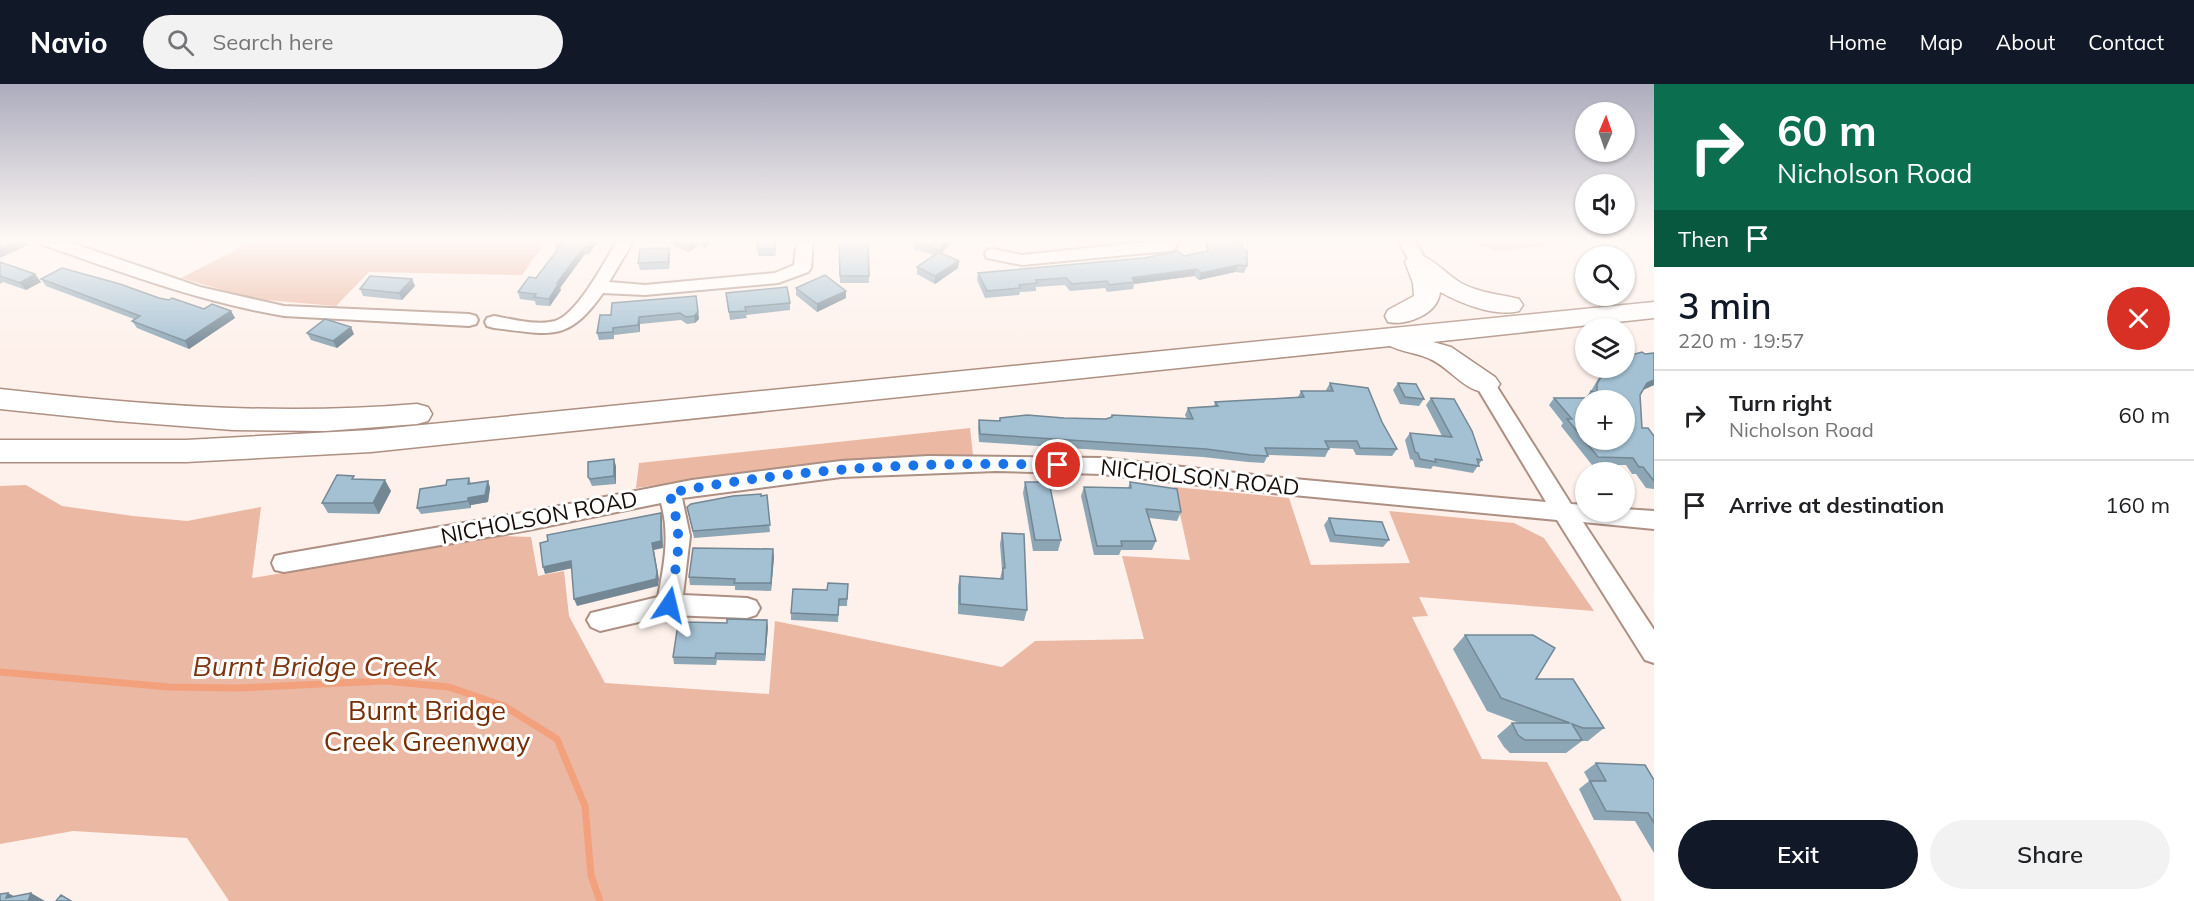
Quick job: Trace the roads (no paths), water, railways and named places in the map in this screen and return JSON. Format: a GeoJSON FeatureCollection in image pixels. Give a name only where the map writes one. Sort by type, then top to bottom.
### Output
{"type":"FeatureCollection","features":[{"type":"Feature","properties":{"kind":"highway"},"geometry":{"type":"LineString","coordinates":[[1398,316],[1421,308],[1428,298],[1423,278]]}},
{"type":"Feature","properties":{"kind":"highway"},"geometry":{"type":"LineString","coordinates":[[1440,278],[1452,290],[1509,315]]}},
{"type":"Feature","properties":{"kind":"highway"},"geometry":{"type":"LineString","coordinates":[[1635,293],[1654,291]]}},
{"type":"Feature","properties":{"kind":"highway"},"geometry":{"type":"LineString","coordinates":[[0,451],[174,453],[282,448],[478,431],[1381,339],[1575,302]]}},
{"type":"Feature","properties":{"kind":"highway"},"geometry":{"type":"LineString","coordinates":[[0,399],[171,416],[314,421],[475,410],[1398,316],[1654,310]]}},
{"type":"Feature","properties":{"kind":"highway"},"geometry":{"type":"LineString","coordinates":[[1485,384],[1471,355],[1472,343],[1509,315]]}},
{"type":"Feature","properties":{"kind":"highway"},"geometry":{"type":"LineString","coordinates":[[1381,339],[1413,344],[1440,353],[1485,384]]}},
{"type":"Feature","properties":{"kind":"highway"},"geometry":{"type":"LineString","coordinates":[[0,412],[168,423],[277,420]]}},
{"type":"Feature","properties":{"kind":"highway"},"geometry":{"type":"LineString","coordinates":[[0,435],[114,442],[273,445],[478,431]]}},
{"type":"Feature","properties":{"kind":"street"},"geometry":{"type":"LineString","coordinates":[[156,278],[261,308],[469,320]]}},
{"type":"Feature","properties":{"kind":"street"},"geometry":{"type":"LineString","coordinates":[[494,322],[557,326],[568,322],[577,314],[602,278]]}},
{"type":"Feature","properties":{"kind":"street"},"geometry":{"type":"LineString","coordinates":[[596,287],[645,290],[777,278]]}},
{"type":"Feature","properties":{"kind":"street"},"geometry":{"type":"LineString","coordinates":[[1485,384],[1563,512],[1654,651]]}},
{"type":"Feature","properties":{"kind":"street","name":"NICHOLSON ROAD"},"geometry":{"type":"LineString","coordinates":[[284,563],[528,521],[669,493],[841,469],[996,463],[1102,466],[1272,485],[1654,520]]}},
{"type":"Feature","properties":{"kind":"street"},"geometry":{"type":"LineString","coordinates":[[669,493],[677,515],[680,543],[669,605]]}},
{"type":"Feature","properties":{"kind":"street"},"geometry":{"type":"LineString","coordinates":[[600,620],[669,605],[747,608]]}},
{"type":"Feature","properties":{"kind":"waterway","name":"Burnt Bridge Creek"},"geometry":{"type":"LineString","coordinates":[[0,672],[169,687],[239,688],[384,681],[449,687],[504,706],[557,739],[585,806],[591,875],[600,901]]}},
{"type":"Feature","properties":{"kind":"park label","name":"Burnt Bridge Creek Greenway"},"geometry":{"type":"Point","coordinates":[427,726]}}]}
